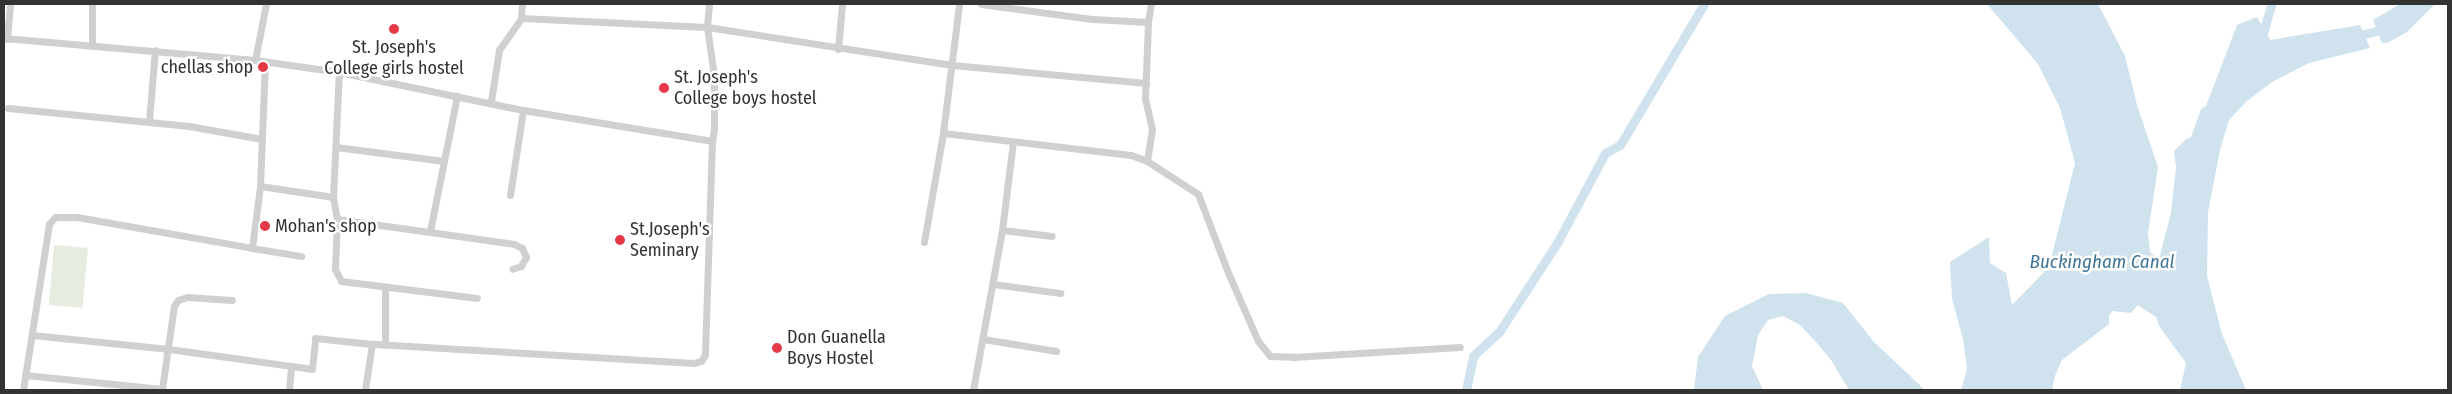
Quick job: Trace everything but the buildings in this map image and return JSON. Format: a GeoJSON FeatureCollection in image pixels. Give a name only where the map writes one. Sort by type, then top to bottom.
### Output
{"type":"FeatureCollection","features":[{"type":"Feature","properties":{"kind":"street"},"geometry":{"type":"LineString","coordinates":[[10,4],[5,38],[255,60],[338,72],[491,101],[523,110],[712,141]]}},
{"type":"Feature","properties":{"kind":"street"},"geometry":{"type":"LineString","coordinates":[[92,4],[92,46]]}},
{"type":"Feature","properties":{"kind":"street"},"geometry":{"type":"LineString","coordinates":[[255,60],[266,4]]}},
{"type":"Feature","properties":{"kind":"street"},"geometry":{"type":"LineString","coordinates":[[491,101],[499,50],[521,18],[522,4]]}},
{"type":"Feature","properties":{"kind":"street"},"geometry":{"type":"LineString","coordinates":[[32,335],[169,349],[312,370],[316,338],[385,345],[694,363],[702,361],[705,355],[712,141],[714,129],[714,76],[707,27],[709,4]]}},
{"type":"Feature","properties":{"kind":"street"},"geometry":{"type":"LineString","coordinates":[[838,49],[842,4]]}},
{"type":"Feature","properties":{"kind":"street"},"geometry":{"type":"LineString","coordinates":[[924,242],[943,133],[959,4]]}},
{"type":"Feature","properties":{"kind":"street"},"geometry":{"type":"LineString","coordinates":[[981,4],[1092,19],[1148,22]]}},
{"type":"Feature","properties":{"kind":"street"},"geometry":{"type":"LineString","coordinates":[[1147,161],[1152,129],[1145,98],[1148,22],[1151,4]]}},
{"type":"Feature","properties":{"kind":"street"},"geometry":{"type":"LineString","coordinates":[[521,18],[707,27],[838,49],[952,65],[1146,83]]}},
{"type":"Feature","properties":{"kind":"street"},"geometry":{"type":"LineString","coordinates":[[149,122],[155,50]]}},
{"type":"Feature","properties":{"kind":"street"},"geometry":{"type":"LineString","coordinates":[[252,248],[260,186],[265,62]]}},
{"type":"Feature","properties":{"kind":"street"},"geometry":{"type":"LineString","coordinates":[[338,72],[333,197],[337,219],[336,276],[346,283],[477,298]]}},
{"type":"Feature","properties":{"kind":"street"},"geometry":{"type":"LineString","coordinates":[[430,231],[457,96]]}},
{"type":"Feature","properties":{"kind":"street"},"geometry":{"type":"LineString","coordinates":[[8,108],[189,126],[262,139]]}},
{"type":"Feature","properties":{"kind":"street"},"geometry":{"type":"LineString","coordinates":[[510,195],[523,110]]}},
{"type":"Feature","properties":{"kind":"street"},"geometry":{"type":"LineString","coordinates":[[943,133],[1131,156],[1147,161],[1198,194],[1229,275],[1258,341],[1270,356],[1293,357],[1460,347]]}},
{"type":"Feature","properties":{"kind":"street"},"geometry":{"type":"LineString","coordinates":[[972,390],[1002,230],[1013,142]]}},
{"type":"Feature","properties":{"kind":"street"},"geometry":{"type":"LineString","coordinates":[[336,148],[444,161]]}},
{"type":"Feature","properties":{"kind":"street"},"geometry":{"type":"LineString","coordinates":[[260,186],[333,197]]}},
{"type":"Feature","properties":{"kind":"street"},"geometry":{"type":"LineString","coordinates":[[23,390],[48,224],[55,217],[77,217],[301,256]]}},
{"type":"Feature","properties":{"kind":"street"},"geometry":{"type":"LineString","coordinates":[[337,219],[514,244],[522,248],[526,257],[522,266],[512,269]]}},
{"type":"Feature","properties":{"kind":"street"},"geometry":{"type":"LineString","coordinates":[[1002,230],[1052,236]]}},
{"type":"Feature","properties":{"kind":"street"},"geometry":{"type":"LineString","coordinates":[[993,284],[1060,293]]}},
{"type":"Feature","properties":{"kind":"street"},"geometry":{"type":"LineString","coordinates":[[385,287],[385,345]]}},
{"type":"Feature","properties":{"kind":"street"},"geometry":{"type":"LineString","coordinates":[[25,375],[133,389],[165,390],[174,306],[178,300],[187,297],[232,300]]}},
{"type":"Feature","properties":{"kind":"street"},"geometry":{"type":"LineString","coordinates":[[983,339],[1056,351]]}},
{"type":"Feature","properties":{"kind":"street"},"geometry":{"type":"LineString","coordinates":[[365,390],[372,344]]}},
{"type":"Feature","properties":{"kind":"street"},"geometry":{"type":"LineString","coordinates":[[290,390],[292,366]]}},
{"type":"Feature","properties":{"kind":"shaded area"},"geometry":{"type":"Polygon","coordinates":[[[54,245],[88,248],[83,308],[49,305],[54,245]]]}},
{"type":"Feature","properties":{"kind":"water","name":"Buckingham Canal"},"geometry":{"type":"Polygon","coordinates":[[[1987,4],[2098,4],[2125,56],[2137,105],[2158,167],[2148,233],[2150,252],[2159,259],[2171,213],[2176,167],[2174,151],[2186,139],[2191,137],[2201,109],[2206,106],[2237,25],[2257,17],[2270,40],[2360,25],[2370,48],[2309,63],[2272,82],[2246,102],[2229,120],[2220,150],[2208,212],[2207,276],[2222,334],[2246,390],[2180,390],[2186,363],[2159,326],[2156,317],[2138,305],[2131,313],[2112,311],[2109,316],[2109,324],[2062,360],[2055,376],[2052,390],[1961,390],[1967,369],[1963,339],[1952,299],[1950,262],[1989,237],[1990,263],[2006,273],[2012,305],[2049,267],[2075,163],[2060,108],[2038,64],[1987,4]]]}},
{"type":"Feature","properties":{"kind":"water"},"geometry":{"type":"Polygon","coordinates":[[[2400,4],[2435,4],[2407,32],[2387,43],[2382,43],[2373,20],[2400,4]]]}},
{"type":"Feature","properties":{"kind":"water"},"geometry":{"type":"Polygon","coordinates":[[[1806,293],[1843,303],[1874,342],[1925,390],[1849,390],[1831,360],[1816,342],[1800,325],[1783,316],[1768,320],[1758,335],[1752,366],[1763,390],[1694,390],[1698,357],[1725,316],[1769,294],[1806,293]]]}},
{"type":"Feature","properties":{"kind":"waterway"},"geometry":{"type":"LineString","coordinates":[[1466,390],[1473,356],[1499,332],[1557,243],[1605,153],[1620,145],[1704,4]]}},
{"type":"Feature","properties":{"kind":"waterway"},"geometry":{"type":"LineString","coordinates":[[2261,40],[2271,4]]}},
{"type":"Feature","properties":{"kind":"waterway"},"geometry":{"type":"LineString","coordinates":[[2352,37],[2388,28]]}},
{"type":"Feature","properties":{"kind":"place","name":"St. Joseph's College girls hostel"},"geometry":{"type":"Point","coordinates":[394,29]}},
{"type":"Feature","properties":{"kind":"place","name":"chellas shop"},"geometry":{"type":"Point","coordinates":[263,67]}},
{"type":"Feature","properties":{"kind":"place","name":"St. Joseph's College boys hostel"},"geometry":{"type":"Point","coordinates":[664,88]}},
{"type":"Feature","properties":{"kind":"place","name":"Mohan's shop"},"geometry":{"type":"Point","coordinates":[265,226]}},
{"type":"Feature","properties":{"kind":"place","name":"St.Joseph's Seminary"},"geometry":{"type":"Point","coordinates":[620,240]}},
{"type":"Feature","properties":{"kind":"place","name":"Don Guanella Boys Hostel"},"geometry":{"type":"Point","coordinates":[777,348]}}]}
